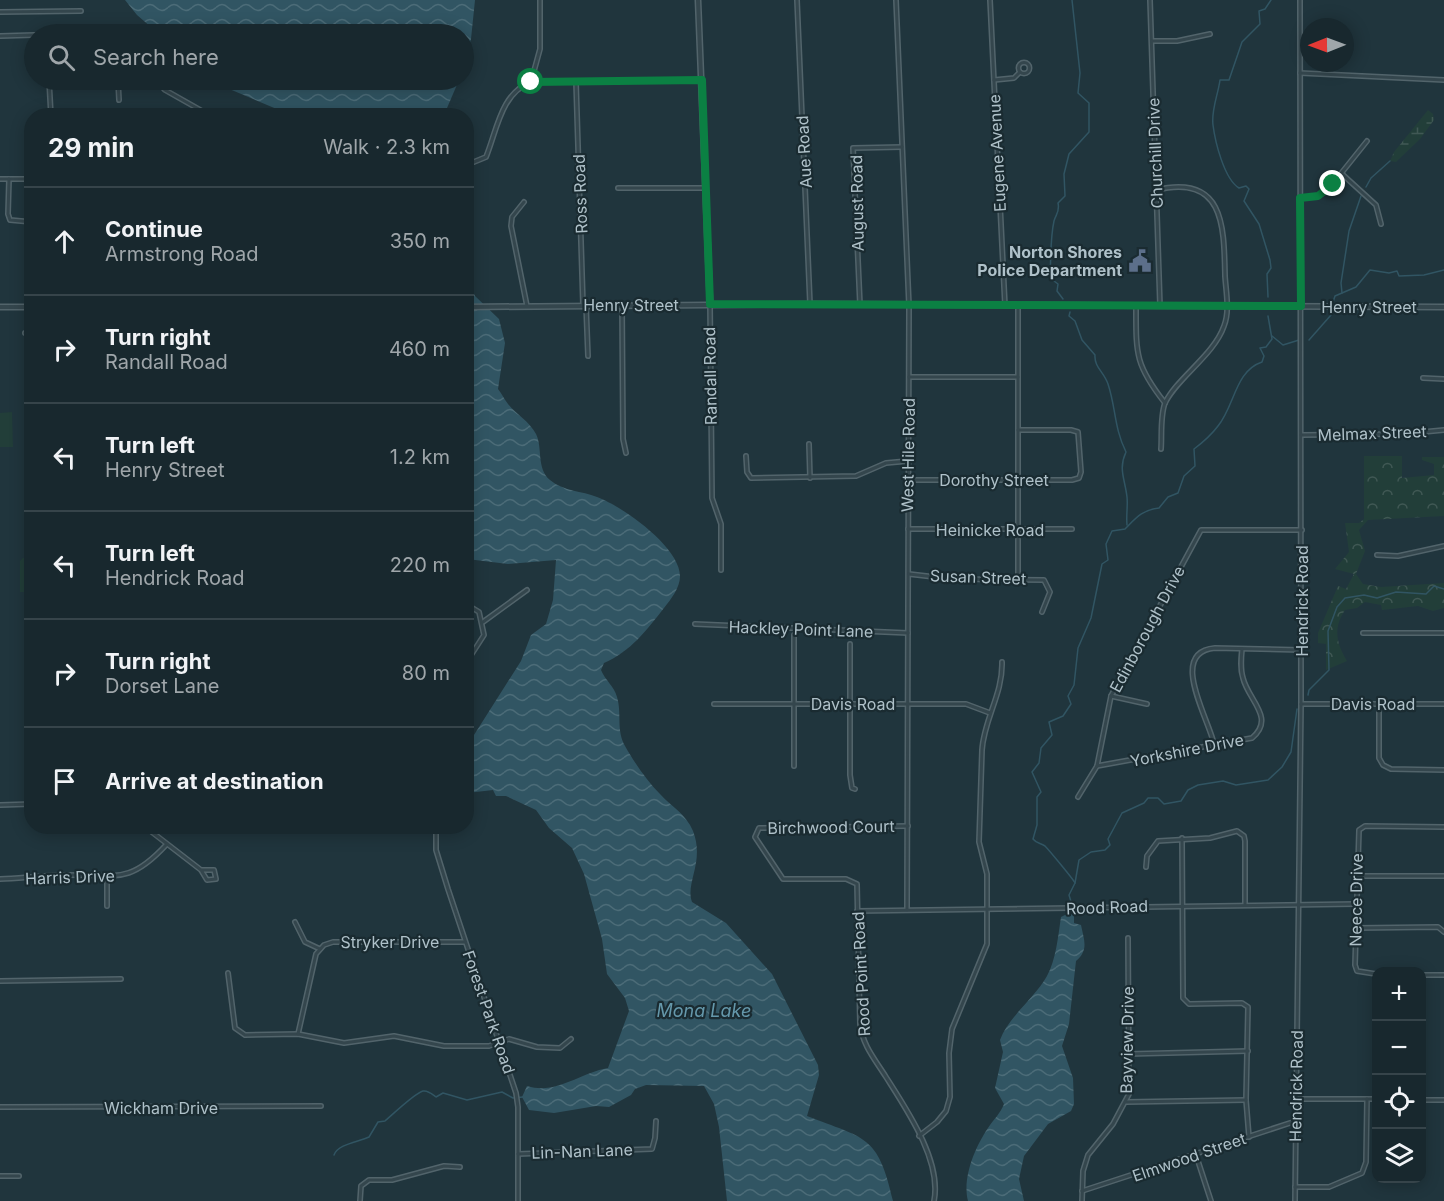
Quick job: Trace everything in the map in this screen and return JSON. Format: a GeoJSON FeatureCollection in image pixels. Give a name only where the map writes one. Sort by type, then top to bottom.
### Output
{"type":"FeatureCollection","features":[{"type":"Feature","properties":{"kind":"street"},"geometry":{"type":"LineString","coordinates":[[531,82],[540,49],[540,0]]}},
{"type":"Feature","properties":{"kind":"street","name":"Randall Road"},"geometry":{"type":"LineString","coordinates":[[698,0],[710,304],[712,498],[721,524],[721,570]]}},
{"type":"Feature","properties":{"kind":"street","name":"Aue Road"},"geometry":{"type":"LineString","coordinates":[[797,0],[810,304]]}},
{"type":"Feature","properties":{"kind":"street","name":"West Hile Road"},"geometry":{"type":"LineString","coordinates":[[896,0],[909,306],[908,910]]}},
{"type":"Feature","properties":{"kind":"street","name":"Eugene Avenue"},"geometry":{"type":"LineString","coordinates":[[990,0],[1005,306]]}},
{"type":"Feature","properties":{"kind":"street","name":"Churchill Drive"},"geometry":{"type":"LineString","coordinates":[[1150,0],[1160,306]]}},
{"type":"Feature","properties":{"kind":"street","name":"Hendrick Road"},"geometry":{"type":"LineString","coordinates":[[1295,1201],[1302,530],[1300,0]]}},
{"type":"Feature","properties":{"kind":"street"},"geometry":{"type":"LineString","coordinates":[[0,12],[81,12]]}},
{"type":"Feature","properties":{"kind":"street"},"geometry":{"type":"LineString","coordinates":[[1152,41],[1177,41],[1210,34]]}},
{"type":"Feature","properties":{"kind":"street"},"geometry":{"type":"LineString","coordinates":[[0,36],[24,35]]}},
{"type":"Feature","properties":{"kind":"street"},"geometry":{"type":"LineString","coordinates":[[994,80],[1014,78],[1020,72]]}},
{"type":"Feature","properties":{"kind":"street"},"geometry":{"type":"LineString","coordinates":[[1300,73],[1444,80]]}},
{"type":"Feature","properties":{"kind":"street"},"geometry":{"type":"LineString","coordinates":[[474,162],[486,157],[507,101],[518,88],[531,82],[702,80]]}},
{"type":"Feature","properties":{"kind":"street","name":"Ross Road"},"geometry":{"type":"LineString","coordinates":[[576,82],[588,356]]}},
{"type":"Feature","properties":{"kind":"street"},"geometry":{"type":"LineString","coordinates":[[50,90],[51,108]]}},
{"type":"Feature","properties":{"kind":"street"},"geometry":{"type":"LineString","coordinates":[[118,90],[119,100]]}},
{"type":"Feature","properties":{"kind":"street"},"geometry":{"type":"LineString","coordinates":[[165,90],[197,108]]}},
{"type":"Feature","properties":{"kind":"street"},"geometry":{"type":"LineString","coordinates":[[1300,198],[1318,196],[1327,191],[1367,141]]}},
{"type":"Feature","properties":{"kind":"street","name":"August Road"},"geometry":{"type":"LineString","coordinates":[[860,305],[854,148],[902,147]]}},
{"type":"Feature","properties":{"kind":"street"},"geometry":{"type":"LineString","coordinates":[[1342,174],[1376,205],[1381,224]]}},
{"type":"Feature","properties":{"kind":"street"},"geometry":{"type":"LineString","coordinates":[[0,179],[24,179]]}},
{"type":"Feature","properties":{"kind":"street"},"geometry":{"type":"LineString","coordinates":[[9,179],[8,214],[10,220],[24,221]]}},
{"type":"Feature","properties":{"kind":"street"},"geometry":{"type":"LineString","coordinates":[[618,188],[706,188]]}},
{"type":"Feature","properties":{"kind":"street"},"geometry":{"type":"LineString","coordinates":[[1156,190],[1194,188],[1213,201],[1222,227],[1226,306],[1225,325],[1218,340],[1165,404],[1161,449]]}},
{"type":"Feature","properties":{"kind":"street"},"geometry":{"type":"LineString","coordinates":[[524,202],[512,217],[511,226],[527,306]]}},
{"type":"Feature","properties":{"kind":"street","name":"Henry Street"},"geometry":{"type":"LineString","coordinates":[[474,307],[810,304],[1444,307]]}},
{"type":"Feature","properties":{"kind":"street"},"geometry":{"type":"LineString","coordinates":[[622,305],[623,439],[626,453]]}},
{"type":"Feature","properties":{"kind":"street"},"geometry":{"type":"LineString","coordinates":[[1018,306],[1018,579]]}},
{"type":"Feature","properties":{"kind":"street"},"geometry":{"type":"LineString","coordinates":[[1136,306],[1137,352],[1140,365],[1165,404]]}},
{"type":"Feature","properties":{"kind":"street"},"geometry":{"type":"LineString","coordinates":[[0,307],[24,307]]}},
{"type":"Feature","properties":{"kind":"street"},"geometry":{"type":"LineString","coordinates":[[909,377],[1018,377]]}},
{"type":"Feature","properties":{"kind":"street"},"geometry":{"type":"LineString","coordinates":[[1423,378],[1444,379]]}},
{"type":"Feature","properties":{"kind":"street","name":"Dorothy Street"},"geometry":{"type":"LineString","coordinates":[[908,480],[1078,478],[1081,472],[1078,432],[1018,430]]}},
{"type":"Feature","properties":{"kind":"street","name":"Melmax Street"},"geometry":{"type":"LineString","coordinates":[[1301,435],[1402,434],[1444,430]]}},
{"type":"Feature","properties":{"kind":"street"},"geometry":{"type":"LineString","coordinates":[[809,444],[810,477]]}},
{"type":"Feature","properties":{"kind":"street"},"geometry":{"type":"LineString","coordinates":[[746,456],[747,472],[751,478],[855,476],[885,463],[908,461]]}},
{"type":"Feature","properties":{"kind":"street","name":"Heinicke Road"},"geometry":{"type":"LineString","coordinates":[[908,529],[1072,529]]}},
{"type":"Feature","properties":{"kind":"street","name":"Edinborough Drive"},"geometry":{"type":"LineString","coordinates":[[1078,797],[1097,766],[1112,696],[1201,530],[1302,530]]}},
{"type":"Feature","properties":{"kind":"street"},"geometry":{"type":"LineString","coordinates":[[1377,555],[1398,556],[1444,546]]}},
{"type":"Feature","properties":{"kind":"street","name":"Susan Street"},"geometry":{"type":"LineString","coordinates":[[908,574],[952,579],[1047,581],[1050,592],[1042,612]]}},
{"type":"Feature","properties":{"kind":"street"},"geometry":{"type":"LineString","coordinates":[[483,622],[527,590]]}},
{"type":"Feature","properties":{"kind":"street"},"geometry":{"type":"LineString","coordinates":[[474,609],[479,612],[483,622],[483,639],[474,652]]}},
{"type":"Feature","properties":{"kind":"street","name":"Hackley Point Lane"},"geometry":{"type":"LineString","coordinates":[[695,624],[908,633]]}},
{"type":"Feature","properties":{"kind":"street"},"geometry":{"type":"LineString","coordinates":[[1363,633],[1444,633]]}},
{"type":"Feature","properties":{"kind":"street"},"geometry":{"type":"LineString","coordinates":[[794,635],[794,766]]}},
{"type":"Feature","properties":{"kind":"street"},"geometry":{"type":"LineString","coordinates":[[850,644],[850,775],[852,788],[855,789]]}},
{"type":"Feature","properties":{"kind":"street"},"geometry":{"type":"LineString","coordinates":[[1214,744],[1195,687],[1193,658],[1205,649],[1301,650]]}},
{"type":"Feature","properties":{"kind":"street","name":"Yorkshire Drive"},"geometry":{"type":"LineString","coordinates":[[1097,766],[1252,738],[1261,728],[1261,713],[1243,678],[1242,649]]}},
{"type":"Feature","properties":{"kind":"street"},"geometry":{"type":"LineString","coordinates":[[919,1136],[937,1122],[946,1111],[950,1097],[949,1053],[952,1029],[986,952],[987,874],[979,842],[983,737],[1001,686],[1002,662]]}},
{"type":"Feature","properties":{"kind":"street"},"geometry":{"type":"LineString","coordinates":[[1112,696],[1147,704]]}},
{"type":"Feature","properties":{"kind":"street","name":"Davis Road"},"geometry":{"type":"LineString","coordinates":[[714,704],[970,705],[990,713]]}},
{"type":"Feature","properties":{"kind":"street","name":"Davis Road"},"geometry":{"type":"LineString","coordinates":[[1301,704],[1444,704]]}},
{"type":"Feature","properties":{"kind":"street"},"geometry":{"type":"LineString","coordinates":[[1379,704],[1379,758],[1383,765],[1391,769],[1444,770]]}},
{"type":"Feature","properties":{"kind":"street"},"geometry":{"type":"LineString","coordinates":[[0,805],[24,804]]}},
{"type":"Feature","properties":{"kind":"street","name":"Birchwood Court"},"geometry":{"type":"LineString","coordinates":[[846,879],[783,879],[757,842],[756,832],[759,828],[908,826]]}},
{"type":"Feature","properties":{"kind":"street","name":"Neece Drive"},"geometry":{"type":"LineString","coordinates":[[1372,973],[1357,971],[1356,904],[1359,830],[1365,826],[1444,827]]}},
{"type":"Feature","properties":{"kind":"street"},"geometry":{"type":"LineString","coordinates":[[1146,867],[1147,856],[1158,841],[1210,838],[1232,830],[1241,832],[1245,841],[1245,904]]}},
{"type":"Feature","properties":{"kind":"street"},"geometry":{"type":"LineString","coordinates":[[153,834],[201,870],[209,881],[217,878],[214,870],[201,870]]}},
{"type":"Feature","properties":{"kind":"street","name":"Forest Park Road"},"geometry":{"type":"LineString","coordinates":[[435,834],[436,850],[516,1092],[518,1201]]}},
{"type":"Feature","properties":{"kind":"street"},"geometry":{"type":"LineString","coordinates":[[1182,838],[1185,1003],[1246,1004],[1248,1051],[1246,1100],[1249,1137]]}},
{"type":"Feature","properties":{"kind":"street","name":"Harris Drive"},"geometry":{"type":"LineString","coordinates":[[0,879],[69,875],[107,878],[143,866],[166,845]]}},
{"type":"Feature","properties":{"kind":"street"},"geometry":{"type":"LineString","coordinates":[[1357,876],[1444,876]]}},
{"type":"Feature","properties":{"kind":"street"},"geometry":{"type":"LineString","coordinates":[[107,878],[107,906]]}},
{"type":"Feature","properties":{"kind":"street","name":"Rood Point Road"},"geometry":{"type":"LineString","coordinates":[[846,879],[853,879],[857,884],[862,1041],[919,1136],[932,1163],[934,1201]]}},
{"type":"Feature","properties":{"kind":"street","name":"Rood Road"},"geometry":{"type":"LineString","coordinates":[[857,912],[1356,904]]}},
{"type":"Feature","properties":{"kind":"street","name":"Stryker Drive"},"geometry":{"type":"LineString","coordinates":[[296,922],[305,942],[320,949],[333,942],[465,942]]}},
{"type":"Feature","properties":{"kind":"street"},"geometry":{"type":"LineString","coordinates":[[1356,928],[1438,927],[1444,932]]}},
{"type":"Feature","properties":{"kind":"street","name":"Bayview Drive"},"geometry":{"type":"LineString","coordinates":[[1082,1201],[1088,1155],[1113,1124],[1126,1102],[1130,1084],[1128,938]]}},
{"type":"Feature","properties":{"kind":"street"},"geometry":{"type":"LineString","coordinates":[[298,1035],[316,954],[320,949]]}},
{"type":"Feature","properties":{"kind":"street"},"geometry":{"type":"LineString","coordinates":[[228,973],[233,1020],[238,1032],[245,1035],[298,1035],[344,1043],[392,1036],[444,1046],[489,1046],[509,1039],[537,1047],[560,1048],[571,1040]]}},
{"type":"Feature","properties":{"kind":"street"},"geometry":{"type":"LineString","coordinates":[[1426,975],[1444,975]]}},
{"type":"Feature","properties":{"kind":"street"},"geometry":{"type":"LineString","coordinates":[[0,981],[121,979]]}},
{"type":"Feature","properties":{"kind":"street"},"geometry":{"type":"LineString","coordinates":[[1128,1054],[1248,1051]]}},
{"type":"Feature","properties":{"kind":"street"},"geometry":{"type":"LineString","coordinates":[[1296,1099],[1372,1099]]}},
{"type":"Feature","properties":{"kind":"street"},"geometry":{"type":"LineString","coordinates":[[1295,1187],[1329,1187],[1362,1173],[1366,1162],[1367,1099]]}},
{"type":"Feature","properties":{"kind":"street"},"geometry":{"type":"LineString","coordinates":[[1126,1102],[1246,1100]]}},
{"type":"Feature","properties":{"kind":"street"},"geometry":{"type":"LineString","coordinates":[[1426,1100],[1444,1100]]}},
{"type":"Feature","properties":{"kind":"street","name":"Wickham Drive"},"geometry":{"type":"LineString","coordinates":[[0,1107],[321,1106]]}},
{"type":"Feature","properties":{"kind":"street","name":"Lin-Nan Lane"},"geometry":{"type":"LineString","coordinates":[[518,1154],[652,1149],[656,1138],[656,1120]]}},
{"type":"Feature","properties":{"kind":"street","name":"Elmwood Street"},"geometry":{"type":"LineString","coordinates":[[1082,1191],[1296,1121]]}},
{"type":"Feature","properties":{"kind":"street"},"geometry":{"type":"LineString","coordinates":[[1196,1155],[1211,1201]]}},
{"type":"Feature","properties":{"kind":"street"},"geometry":{"type":"LineString","coordinates":[[360,1201],[362,1186],[369,1180],[398,1178],[444,1166],[459,1167]]}},
{"type":"Feature","properties":{"kind":"street"},"geometry":{"type":"LineString","coordinates":[[0,1176],[19,1176]]}},
{"type":"Feature","properties":{"kind":"green space"},"geometry":{"type":"Polygon","coordinates":[[[1428,110],[1433,114],[1434,120],[1420,139],[1396,162],[1390,161],[1394,152],[1428,110]]]}},
{"type":"Feature","properties":{"kind":"green space"},"geometry":{"type":"Polygon","coordinates":[[[12,412],[13,447],[0,447],[0,413],[12,412]]]}},
{"type":"Feature","properties":{"kind":"green space"},"geometry":{"type":"Polygon","coordinates":[[[1364,456],[1402,456],[1402,478],[1434,475],[1434,464],[1422,460],[1422,457],[1444,457],[1444,516],[1368,520],[1359,530],[1365,551],[1356,574],[1363,584],[1381,587],[1444,583],[1444,608],[1433,611],[1418,606],[1382,610],[1381,605],[1365,602],[1357,608],[1345,610],[1337,629],[1337,636],[1347,661],[1326,670],[1326,644],[1318,643],[1318,633],[1338,586],[1346,589],[1354,574],[1335,569],[1349,552],[1345,523],[1359,523],[1364,519],[1364,456]]]}},
{"type":"Feature","properties":{"kind":"green space"},"geometry":{"type":"Polygon","coordinates":[[[24,558],[24,592],[20,592],[20,561],[24,558]]]}},
{"type":"Feature","properties":{"kind":"water"},"geometry":{"type":"Polygon","coordinates":[[[125,0],[475,0],[473,24],[147,24],[125,0]]]}},
{"type":"Feature","properties":{"kind":"water"},"geometry":{"type":"Polygon","coordinates":[[[232,90],[455,90],[447,108],[274,108],[232,90]]]}},
{"type":"Feature","properties":{"kind":"water","name":"Mona Lake"},"geometry":{"type":"Polygon","coordinates":[[[474,294],[499,319],[505,343],[498,389],[508,404],[536,434],[541,464],[546,475],[555,484],[597,497],[621,509],[660,541],[671,553],[677,565],[680,580],[669,601],[637,640],[622,653],[604,663],[601,670],[617,697],[622,740],[646,777],[660,794],[683,815],[693,831],[697,852],[691,887],[692,902],[726,923],[772,974],[818,1065],[819,1075],[807,1116],[856,1135],[866,1142],[881,1163],[893,1201],[727,1201],[719,1127],[714,1104],[704,1086],[646,1085],[635,1089],[631,1095],[609,1107],[596,1106],[554,1113],[529,1110],[522,1097],[527,1086],[548,1088],[558,1086],[608,1068],[629,1011],[625,998],[607,974],[602,939],[584,874],[572,848],[549,828],[536,810],[506,796],[496,796],[493,790],[474,792],[474,735],[521,661],[531,635],[546,624],[553,600],[556,560],[508,564],[474,560],[474,294]]]}},
{"type":"Feature","properties":{"kind":"water"},"geometry":{"type":"Polygon","coordinates":[[[1074,913],[1074,923],[1081,925],[1084,944],[1083,953],[1076,961],[1069,1024],[1062,1046],[1073,1078],[1074,1104],[1071,1111],[1048,1124],[1024,1156],[1019,1179],[1024,1201],[968,1201],[968,1173],[974,1153],[1004,1104],[995,1088],[1003,1052],[1000,1040],[1009,1023],[1047,976],[1055,955],[1061,917],[1074,913]]]}},
{"type":"Feature","properties":{"kind":"waterway"},"geometry":{"type":"LineString","coordinates":[[1063,299],[1057,291],[1058,284],[1050,278],[1054,221],[1058,203],[1065,196],[1064,174],[1069,154],[1089,132],[1089,103],[1078,93],[1080,73],[1072,0]]}},
{"type":"Feature","properties":{"kind":"waterway"},"geometry":{"type":"LineString","coordinates":[[1268,297],[1267,274],[1271,268],[1270,260],[1259,224],[1244,201],[1249,189],[1246,186],[1239,188],[1229,177],[1218,150],[1213,119],[1220,80],[1229,80],[1242,42],[1260,24],[1259,11],[1265,9],[1271,0]]}},
{"type":"Feature","properties":{"kind":"waterway"},"geometry":{"type":"LineString","coordinates":[[1366,187],[1371,178],[1390,161]]}},
{"type":"Feature","properties":{"kind":"waterway"},"geometry":{"type":"LineString","coordinates":[[1342,293],[1341,283],[1349,231],[1361,196]]}},
{"type":"Feature","properties":{"kind":"waterway"},"geometry":{"type":"LineString","coordinates":[[1333,302],[1335,296],[1356,287],[1370,270],[1389,273],[1397,271],[1399,276],[1424,275],[1444,270]]}},
{"type":"Feature","properties":{"kind":"waterway"},"geometry":{"type":"LineString","coordinates":[[1070,312],[1069,316],[1075,321],[1082,340],[1095,355],[1096,363],[1111,393],[1119,435],[1126,452],[1122,469],[1127,497],[1127,525]]}},
{"type":"Feature","properties":{"kind":"waterway"},"geometry":{"type":"LineString","coordinates":[[1309,340],[1331,315]]}},
{"type":"Feature","properties":{"kind":"waterway"},"geometry":{"type":"LineString","coordinates":[[1075,883],[1045,846],[1033,839],[1037,825],[1037,797],[1041,792],[1032,772],[1039,763],[1041,748],[1052,735],[1049,722],[1063,716],[1071,704],[1068,696],[1074,685],[1078,648],[1091,618],[1102,564],[1108,560],[1106,544],[1112,531],[1125,529],[1140,515],[1159,508],[1168,497],[1178,493],[1184,476],[1195,466],[1194,449],[1224,418],[1246,373],[1253,366],[1262,362],[1264,356],[1260,348],[1266,347],[1272,339],[1268,316]]}},
{"type":"Feature","properties":{"kind":"waterway"},"geometry":{"type":"LineString","coordinates":[[1272,336],[1283,345],[1299,340]]}},
{"type":"Feature","properties":{"kind":"waterway"},"geometry":{"type":"LineString","coordinates":[[1308,695],[1309,690],[1329,670],[1328,631],[1337,607],[1345,598],[1364,595],[1377,598],[1396,592],[1426,594],[1434,586],[1444,589]]}},
{"type":"Feature","properties":{"kind":"waterway"},"geometry":{"type":"LineString","coordinates":[[1072,905],[1069,895],[1075,883],[1079,860],[1091,852],[1105,850],[1110,845],[1108,839],[1122,813],[1144,803],[1148,798],[1158,798],[1164,804],[1181,801],[1188,790],[1198,785],[1223,781],[1236,785],[1268,780],[1282,767],[1291,752],[1297,709]]}},
{"type":"Feature","properties":{"kind":"waterway"},"geometry":{"type":"LineString","coordinates":[[334,1155],[340,1148],[369,1137],[378,1122],[385,1121],[423,1091],[436,1097],[443,1093],[467,1100],[502,1092],[513,1098],[523,1097]]}},
{"type":"Feature","properties":{"kind":"place","name":"Norton Shores Police Department"},"geometry":{"type":"Point","coordinates":[1140,261]}},
{"type":"Feature","properties":{"kind":"route"},"geometry":{"type":"LineString","coordinates":[[531,82],[702,80],[710,304],[1301,306],[1300,198],[1318,196],[1333,184]]}}]}
